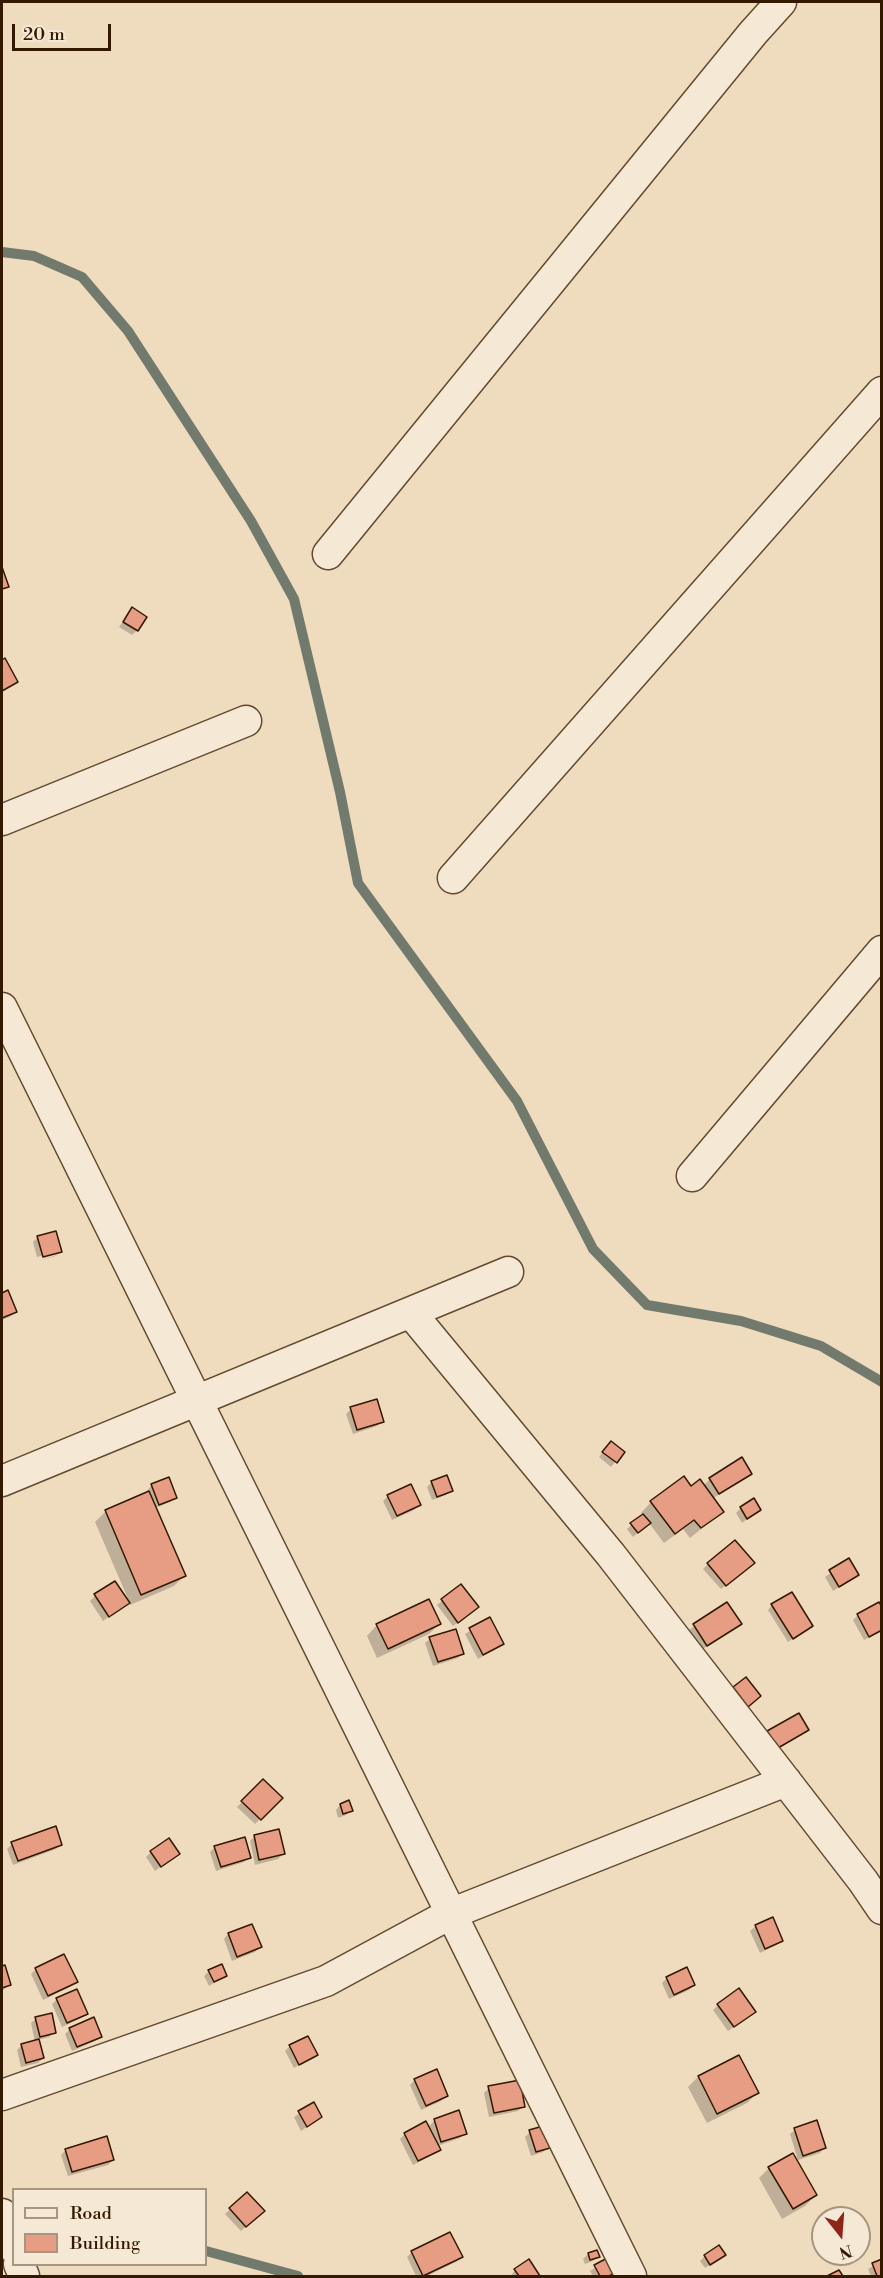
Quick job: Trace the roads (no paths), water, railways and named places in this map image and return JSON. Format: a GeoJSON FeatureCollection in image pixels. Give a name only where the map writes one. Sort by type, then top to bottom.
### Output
{"type":"FeatureCollection","features":[{"type":"Feature","properties":{"kind":"street"},"geometry":{"type":"LineString","coordinates":[[328,554],[753,33],[781,2]]}},
{"type":"Feature","properties":{"kind":"street"},"geometry":{"type":"LineString","coordinates":[[453,878],[882,392]]}},
{"type":"Feature","properties":{"kind":"street"},"geometry":{"type":"LineString","coordinates":[[2,820],[246,721]]}},
{"type":"Feature","properties":{"kind":"street"},"geometry":{"type":"LineString","coordinates":[[692,1176],[882,951]]}},
{"type":"Feature","properties":{"kind":"street"},"geometry":{"type":"LineString","coordinates":[[2,1008],[631,2277]]}},
{"type":"Feature","properties":{"kind":"street"},"geometry":{"type":"LineString","coordinates":[[2,1481],[508,1272]]}},
{"type":"Feature","properties":{"kind":"street"},"geometry":{"type":"LineString","coordinates":[[411,1313],[611,1555],[863,1881],[882,1909]]}},
{"type":"Feature","properties":{"kind":"street"},"geometry":{"type":"LineString","coordinates":[[2,2095],[326,1981],[450,1914],[786,1781]]}},
{"type":"Feature","properties":{"kind":"street"},"geometry":{"type":"LineString","coordinates":[[2,2214],[12,2242]]}},
{"type":"Feature","properties":{"kind":"waterway"},"geometry":{"type":"LineString","coordinates":[[2,252],[34,256],[82,277],[128,331],[251,521],[294,599],[340,792],[358,883],[517,1101],[593,1249],[647,1305],[741,1321],[821,1346],[882,1382]]}},
{"type":"Feature","properties":{"kind":"waterway"},"geometry":{"type":"LineString","coordinates":[[207,2251],[298,2276]]}}]}
